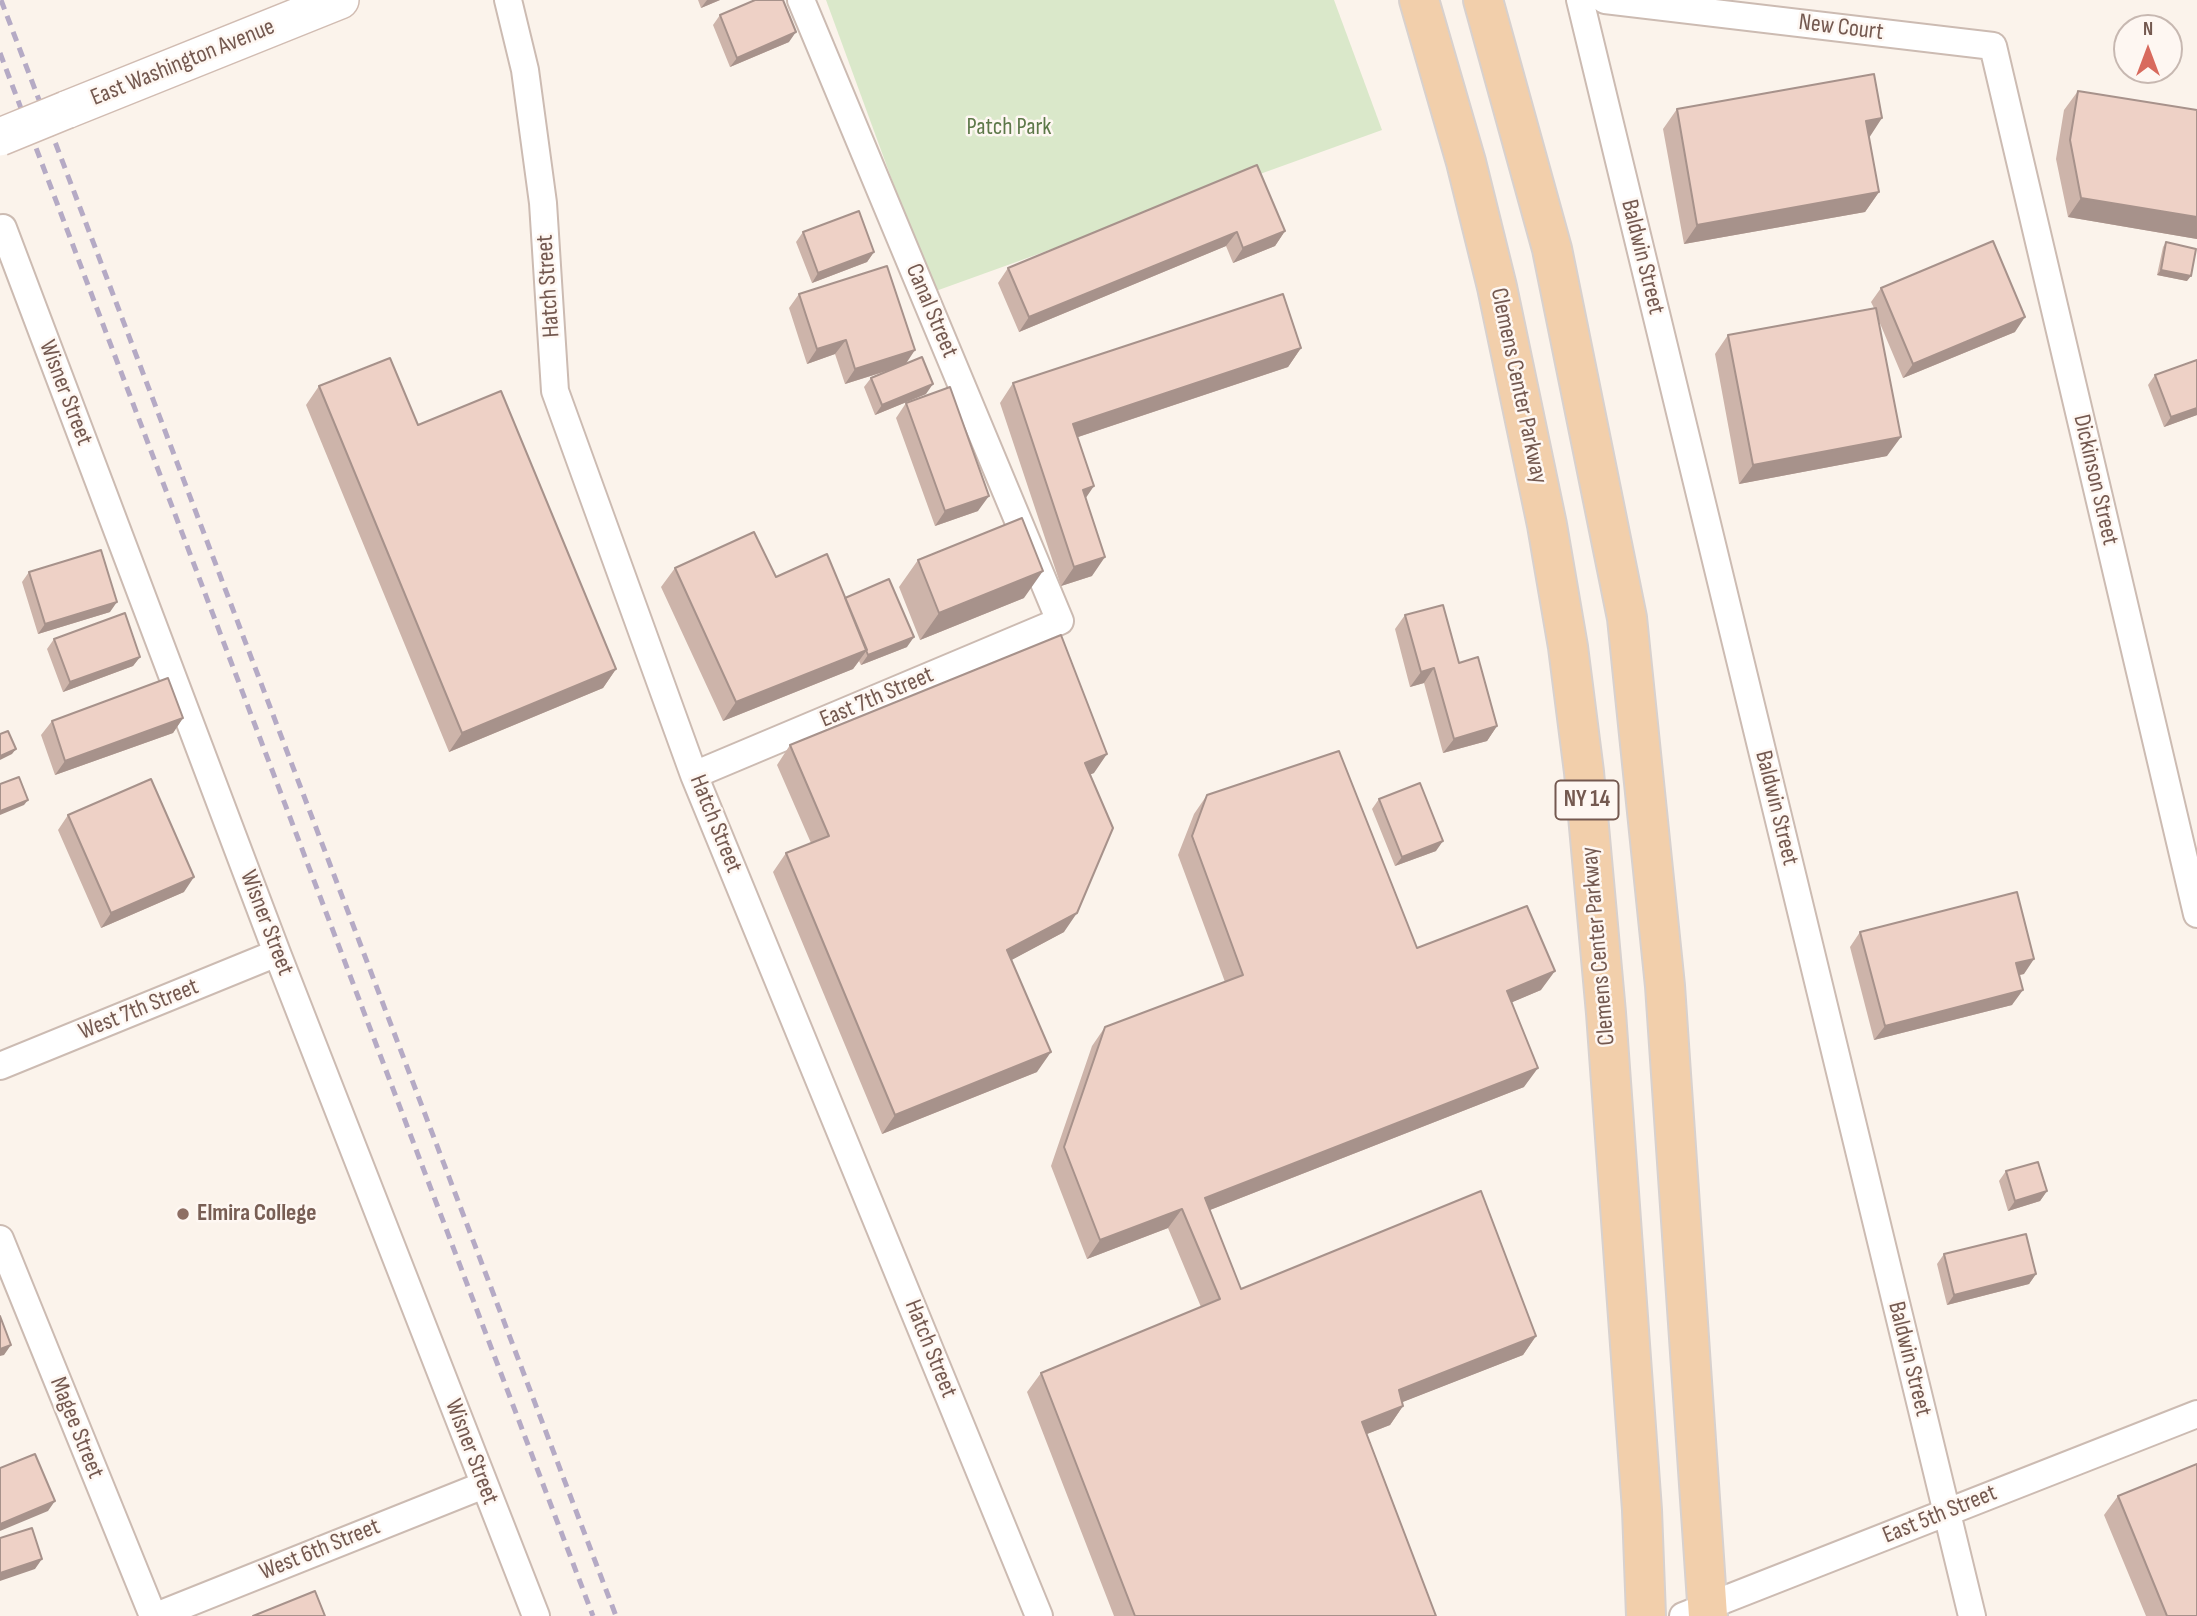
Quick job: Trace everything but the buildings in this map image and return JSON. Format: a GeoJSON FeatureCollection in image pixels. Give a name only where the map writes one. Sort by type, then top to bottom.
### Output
{"type":"FeatureCollection","features":[{"type":"Feature","properties":{"kind":"main road","name":"Clemens Center Parkway"},"geometry":{"type":"LineString","coordinates":[[1419,0],[1466,162],[1497,287],[1547,525],[1569,660],[1584,772],[1606,1013],[1642,1510],[1646,1616]]}},
{"type":"Feature","properties":{"kind":"main road","name":"NY 14"},"geometry":{"type":"LineString","coordinates":[[1483,0],[1552,249],[1627,618],[1665,986],[1700,1613]]}},
{"type":"Feature","properties":{"kind":"street","name":"East Washington Avenue"},"geometry":{"type":"LineString","coordinates":[[0,137],[340,0]]}},
{"type":"Feature","properties":{"kind":"street","name":"Hatch Street"},"geometry":{"type":"LineString","coordinates":[[508,0],[525,70],[543,203],[555,391],[694,775],[1039,1616]]}},
{"type":"Feature","properties":{"kind":"street","name":"Canal Street"},"geometry":{"type":"LineString","coordinates":[[801,0],[1060,621]]}},
{"type":"Feature","properties":{"kind":"street","name":"Baldwin Street"},"geometry":{"type":"LineString","coordinates":[[1580,0],[1972,1616]]}},
{"type":"Feature","properties":{"kind":"street","name":"New Court"},"geometry":{"type":"LineString","coordinates":[[1605,0],[1993,46]]}},
{"type":"Feature","properties":{"kind":"street","name":"Dickinson Street"},"geometry":{"type":"LineString","coordinates":[[1993,46],[2197,914]]}},
{"type":"Feature","properties":{"kind":"street","name":"Wisner Street"},"geometry":{"type":"LineString","coordinates":[[3,228],[277,953],[536,1616]]}},
{"type":"Feature","properties":{"kind":"street","name":"East 7th Street"},"geometry":{"type":"LineString","coordinates":[[694,775],[1060,621]]}},
{"type":"Feature","properties":{"kind":"street","name":"West 7th Street"},"geometry":{"type":"LineString","coordinates":[[0,1066],[277,953]]}},
{"type":"Feature","properties":{"kind":"street","name":"Magee Street"},"geometry":{"type":"LineString","coordinates":[[0,1239],[154,1616]]}},
{"type":"Feature","properties":{"kind":"street","name":"East 5th Street"},"geometry":{"type":"LineString","coordinates":[[1700,1613],[2197,1414]]}},
{"type":"Feature","properties":{"kind":"street","name":"West 6th Street"},"geometry":{"type":"LineString","coordinates":[[154,1616],[484,1485]]}},
{"type":"Feature","properties":{"kind":"green space","name":"Patch Park"},"geometry":{"type":"Polygon","coordinates":[[[826,0],[1334,0],[1382,130],[933,292],[826,0]]]}},
{"type":"Feature","properties":{"kind":"railway"},"geometry":{"type":"LineString","coordinates":[[1,0],[616,1616]]}},
{"type":"Feature","properties":{"kind":"railway"},"geometry":{"type":"LineString","coordinates":[[0,53],[593,1616]]}},
{"type":"Feature","properties":{"kind":"place","name":"Elmira College"},"geometry":{"type":"Point","coordinates":[183,1214]}}]}
